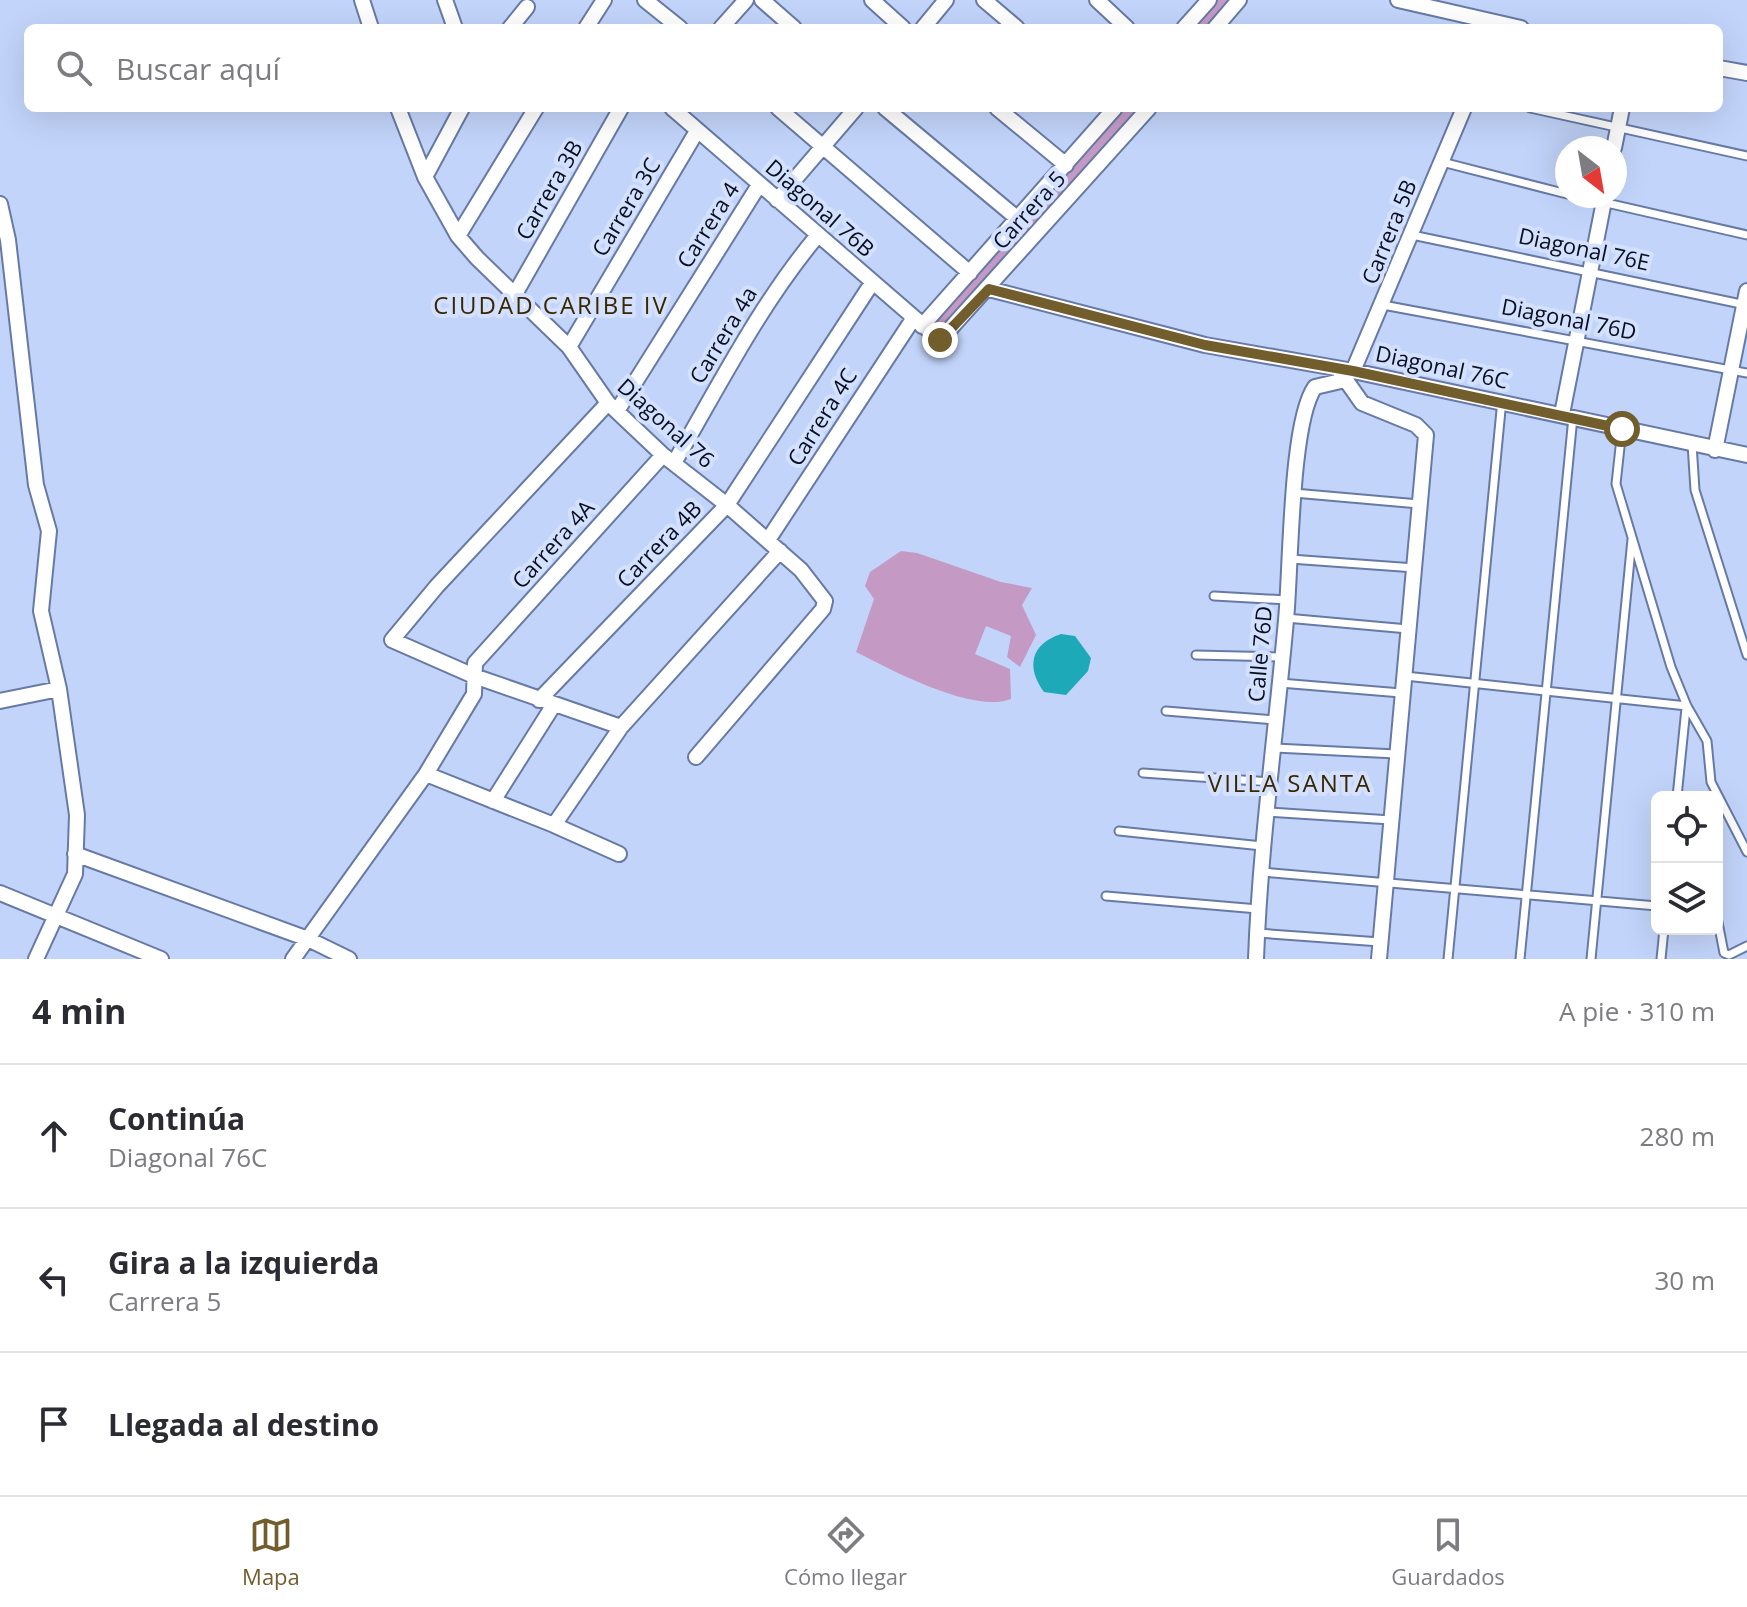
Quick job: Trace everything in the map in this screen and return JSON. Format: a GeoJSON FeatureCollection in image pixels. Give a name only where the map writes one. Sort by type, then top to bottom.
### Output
{"type":"FeatureCollection","features":[{"type":"Feature","properties":{"kind":"street"},"geometry":{"type":"LineString","coordinates":[[362,0],[370,24]]}},
{"type":"Feature","properties":{"kind":"street"},"geometry":{"type":"LineString","coordinates":[[445,0],[454,24]]}},
{"type":"Feature","properties":{"kind":"street"},"geometry":{"type":"LineString","coordinates":[[589,24],[604,0]]}},
{"type":"Feature","properties":{"kind":"street"},"geometry":{"type":"LineString","coordinates":[[645,0],[675,24]]}},
{"type":"Feature","properties":{"kind":"street"},"geometry":{"type":"LineString","coordinates":[[725,24],[746,0]]}},
{"type":"Feature","properties":{"kind":"street"},"geometry":{"type":"LineString","coordinates":[[762,0],[789,24]]}},
{"type":"Feature","properties":{"kind":"street"},"geometry":{"type":"LineString","coordinates":[[872,0],[899,24]]}},
{"type":"Feature","properties":{"kind":"street"},"geometry":{"type":"LineString","coordinates":[[926,24],[946,0]]}},
{"type":"Feature","properties":{"kind":"street"},"geometry":{"type":"LineString","coordinates":[[984,0],[1012,24]]}},
{"type":"Feature","properties":{"kind":"street"},"geometry":{"type":"LineString","coordinates":[[1097,0],[1123,24]]}},
{"type":"Feature","properties":{"kind":"street"},"geometry":{"type":"LineString","coordinates":[[1218,24],[1239,0]]}},
{"type":"Feature","properties":{"kind":"street"},"geometry":{"type":"LineString","coordinates":[[1398,0],[1491,24]]}},
{"type":"Feature","properties":{"kind":"street"},"geometry":{"type":"LineString","coordinates":[[1188,24],[1208,1]]}},
{"type":"Feature","properties":{"kind":"street"},"geometry":{"type":"LineString","coordinates":[[513,24],[527,7]]}},
{"type":"Feature","properties":{"kind":"street"},"geometry":{"type":"LineString","coordinates":[[1723,69],[1747,73]]}},
{"type":"Feature","properties":{"kind":"street","name":"Diagonal 76"},"geometry":{"type":"LineString","coordinates":[[400,112],[425,177],[458,236],[569,347],[613,407],[668,459],[768,540],[822,595],[823,609],[696,757]]}},
{"type":"Feature","properties":{"kind":"street"},"geometry":{"type":"LineString","coordinates":[[425,177],[460,112]]}},
{"type":"Feature","properties":{"kind":"street"},"geometry":{"type":"LineString","coordinates":[[458,236],[534,112]]}},
{"type":"Feature","properties":{"kind":"street","name":"Carrera 3B"},"geometry":{"type":"LineString","coordinates":[[515,294],[619,112]]}},
{"type":"Feature","properties":{"kind":"street","name":"Diagonal 76B"},"geometry":{"type":"LineString","coordinates":[[676,112],[940,340]]}},
{"type":"Feature","properties":{"kind":"street"},"geometry":{"type":"LineString","coordinates":[[783,112],[970,273]]}},
{"type":"Feature","properties":{"kind":"street"},"geometry":{"type":"LineString","coordinates":[[777,200],[853,112]]}},
{"type":"Feature","properties":{"kind":"street"},"geometry":{"type":"LineString","coordinates":[[890,112],[1018,219]]}},
{"type":"Feature","properties":{"kind":"street"},"geometry":{"type":"LineString","coordinates":[[1002,112],[1066,165]]}},
{"type":"Feature","properties":{"kind":"street","name":"Carrera 5"},"geometry":{"type":"LineString","coordinates":[[917,322],[970,273],[1110,112]]}},
{"type":"Feature","properties":{"kind":"street","name":"Carrera 5"},"geometry":{"type":"LineString","coordinates":[[940,340],[1145,112]]}},
{"type":"Feature","properties":{"kind":"street","name":"Carrera 5B"},"geometry":{"type":"LineString","coordinates":[[1345,373],[1383,305],[1462,112]]}},
{"type":"Feature","properties":{"kind":"street"},"geometry":{"type":"LineString","coordinates":[[1616,136],[1621,112]]}},
{"type":"Feature","properties":{"kind":"street","name":"Carrera 3C"},"geometry":{"type":"LineString","coordinates":[[569,347],[697,131]]}},
{"type":"Feature","properties":{"kind":"street","name":"Carrera 4"},"geometry":{"type":"LineString","coordinates":[[475,670],[392,640],[437,586],[613,407],[759,185]]}},
{"type":"Feature","properties":{"kind":"street"},"geometry":{"type":"LineString","coordinates":[[0,204],[8,240],[36,485],[49,531],[41,611],[59,689],[77,815],[75,874],[36,959]]}},
{"type":"Feature","properties":{"kind":"street"},"geometry":{"type":"LineString","coordinates":[[1567,416],[1575,343],[1603,208]]}},
{"type":"Feature","properties":{"kind":"street","name":"Carrera 4a"},"geometry":{"type":"LineString","coordinates":[[668,459],[788,270],[818,235]]}},
{"type":"Feature","properties":{"kind":"street","name":"Carrera 4B"},"geometry":{"type":"LineString","coordinates":[[493,801],[546,703],[727,505],[872,283]]}},
{"type":"Feature","properties":{"kind":"street","name":"Diagonal 76C"},"geometry":{"type":"LineString","coordinates":[[989,289],[1205,345],[1567,416],[1747,455]]}},
{"type":"Feature","properties":{"kind":"street"},"geometry":{"type":"LineString","coordinates":[[1715,450],[1746,300]]}},
{"type":"Feature","properties":{"kind":"street","name":"Carrera 4C"},"geometry":{"type":"LineString","coordinates":[[768,540],[917,322]]}},
{"type":"Feature","properties":{"kind":"street"},"geometry":{"type":"LineString","coordinates":[[1345,373],[1362,403],[1416,425],[1426,435],[1379,959]]}},
{"type":"Feature","properties":{"kind":"street","name":"Calle 76D"},"geometry":{"type":"LineString","coordinates":[[1256,959],[1294,493],[1308,397],[1315,387],[1345,373]]}},
{"type":"Feature","properties":{"kind":"street","name":"Carrera 4A"},"geometry":{"type":"LineString","coordinates":[[475,670],[668,459]]}},
{"type":"Feature","properties":{"kind":"street"},"geometry":{"type":"LineString","coordinates":[[554,825],[621,727],[780,551]]}},
{"type":"Feature","properties":{"kind":"street"},"geometry":{"type":"LineString","coordinates":[[293,959],[426,774],[474,694],[475,670],[546,703],[621,727]]}},
{"type":"Feature","properties":{"kind":"street"},"geometry":{"type":"LineString","coordinates":[[0,701],[59,689]]}},
{"type":"Feature","properties":{"kind":"street"},"geometry":{"type":"LineString","coordinates":[[426,774],[619,854]]}},
{"type":"Feature","properties":{"kind":"street"},"geometry":{"type":"LineString","coordinates":[[75,854],[308,939],[349,959]]}},
{"type":"Feature","properties":{"kind":"street"},"geometry":{"type":"LineString","coordinates":[[0,893],[161,959]]}},
{"type":"Feature","properties":{"kind":"lane"},"geometry":{"type":"LineString","coordinates":[[1547,112],[1747,156]]}},
{"type":"Feature","properties":{"kind":"lane"},"geometry":{"type":"LineString","coordinates":[[1442,162],[1555,191]]}},
{"type":"Feature","properties":{"kind":"lane"},"geometry":{"type":"LineString","coordinates":[[1627,205],[1747,235]]}},
{"type":"Feature","properties":{"kind":"lane","name":"Diagonal 76E"},"geometry":{"type":"LineString","coordinates":[[1412,235],[1590,274],[1746,300]]}},
{"type":"Feature","properties":{"kind":"lane","name":"Diagonal 76D"},"geometry":{"type":"LineString","coordinates":[[1383,305],[1747,373]]}},
{"type":"Feature","properties":{"kind":"lane"},"geometry":{"type":"LineString","coordinates":[[1448,959],[1501,410]]}},
{"type":"Feature","properties":{"kind":"lane"},"geometry":{"type":"LineString","coordinates":[[1520,959],[1567,416]]}},
{"type":"Feature","properties":{"kind":"lane"},"geometry":{"type":"LineString","coordinates":[[1622,429],[1616,484],[1671,667],[1687,706],[1707,741],[1711,782],[1747,852]]}},
{"type":"Feature","properties":{"kind":"lane"},"geometry":{"type":"LineString","coordinates":[[1692,444],[1695,490],[1747,655]]}},
{"type":"Feature","properties":{"kind":"lane"},"geometry":{"type":"LineString","coordinates":[[1294,493],[1421,504]]}},
{"type":"Feature","properties":{"kind":"lane"},"geometry":{"type":"LineString","coordinates":[[1591,959],[1632,536]]}},
{"type":"Feature","properties":{"kind":"lane"},"geometry":{"type":"LineString","coordinates":[[1290,559],[1415,568]]}},
{"type":"Feature","properties":{"kind":"lane"},"geometry":{"type":"LineString","coordinates":[[1214,596],[1287,600]]}},
{"type":"Feature","properties":{"kind":"lane"},"geometry":{"type":"LineString","coordinates":[[1286,618],[1408,629]]}},
{"type":"Feature","properties":{"kind":"lane"},"geometry":{"type":"LineString","coordinates":[[1196,655],[1282,657]]}},
{"type":"Feature","properties":{"kind":"lane"},"geometry":{"type":"LineString","coordinates":[[1403,675],[1687,706]]}},
{"type":"Feature","properties":{"kind":"lane"},"geometry":{"type":"LineString","coordinates":[[1280,683],[1401,693]]}},
{"type":"Feature","properties":{"kind":"lane"},"geometry":{"type":"LineString","coordinates":[[1678,791],[1687,706]]}},
{"type":"Feature","properties":{"kind":"lane"},"geometry":{"type":"LineString","coordinates":[[1166,711],[1276,720]]}},
{"type":"Feature","properties":{"kind":"lane"},"geometry":{"type":"LineString","coordinates":[[1275,748],[1396,754]]}},
{"type":"Feature","properties":{"kind":"lane"},"geometry":{"type":"LineString","coordinates":[[1143,773],[1271,782]]}},
{"type":"Feature","properties":{"kind":"lane"},"geometry":{"type":"LineString","coordinates":[[1268,812],[1391,820]]}},
{"type":"Feature","properties":{"kind":"lane"},"geometry":{"type":"LineString","coordinates":[[1119,831],[1264,847]]}},
{"type":"Feature","properties":{"kind":"lane"},"geometry":{"type":"LineString","coordinates":[[1262,872],[1454,891],[1651,906]]}},
{"type":"Feature","properties":{"kind":"lane"},"geometry":{"type":"LineString","coordinates":[[1106,896],[1258,909]]}},
{"type":"Feature","properties":{"kind":"lane"},"geometry":{"type":"LineString","coordinates":[[1257,933],[1380,942]]}},
{"type":"Feature","properties":{"kind":"lane"},"geometry":{"type":"LineString","coordinates":[[1661,959],[1663,935]]}},
{"type":"Feature","properties":{"kind":"lane"},"geometry":{"type":"LineString","coordinates":[[1720,935],[1724,953],[1729,955],[1747,946]]}},
{"type":"Feature","properties":{"kind":"shaded area"},"geometry":{"type":"Polygon","coordinates":[[[1216,0],[1231,0],[1210,24],[1195,24],[1216,0]]]}},
{"type":"Feature","properties":{"kind":"shaded area"},"geometry":{"type":"Polygon","coordinates":[[[1118,112],[1135,112],[941,334],[930,327],[1118,112]]]}},
{"type":"Feature","properties":{"kind":"shaded area"},"geometry":{"type":"Polygon","coordinates":[[[901,551],[917,553],[1001,582],[1032,588],[1022,605],[1036,635],[1020,667],[1007,657],[1011,636],[986,626],[975,654],[1010,669],[1011,699],[976,701],[955,695],[911,679],[856,652],[874,599],[865,586],[870,572],[901,551]]]}},
{"type":"Feature","properties":{"kind":"shaded area"},"geometry":{"type":"Polygon","coordinates":[[[1061,634],[1075,636],[1091,658],[1088,671],[1066,695],[1044,692],[1033,666],[1037,650],[1061,634]]]}},
{"type":"Feature","properties":{"kind":"district","name":"CIUDAD CARIBE IV"},"geometry":{"type":"Point","coordinates":[551,306]}},
{"type":"Feature","properties":{"kind":"district","name":"VILLA SANTA"},"geometry":{"type":"Point","coordinates":[1290,784]}},
{"type":"Feature","properties":{"kind":"route"},"geometry":{"type":"LineString","coordinates":[[940,340],[989,289],[1205,345],[1353,371],[1622,429]]}}]}
